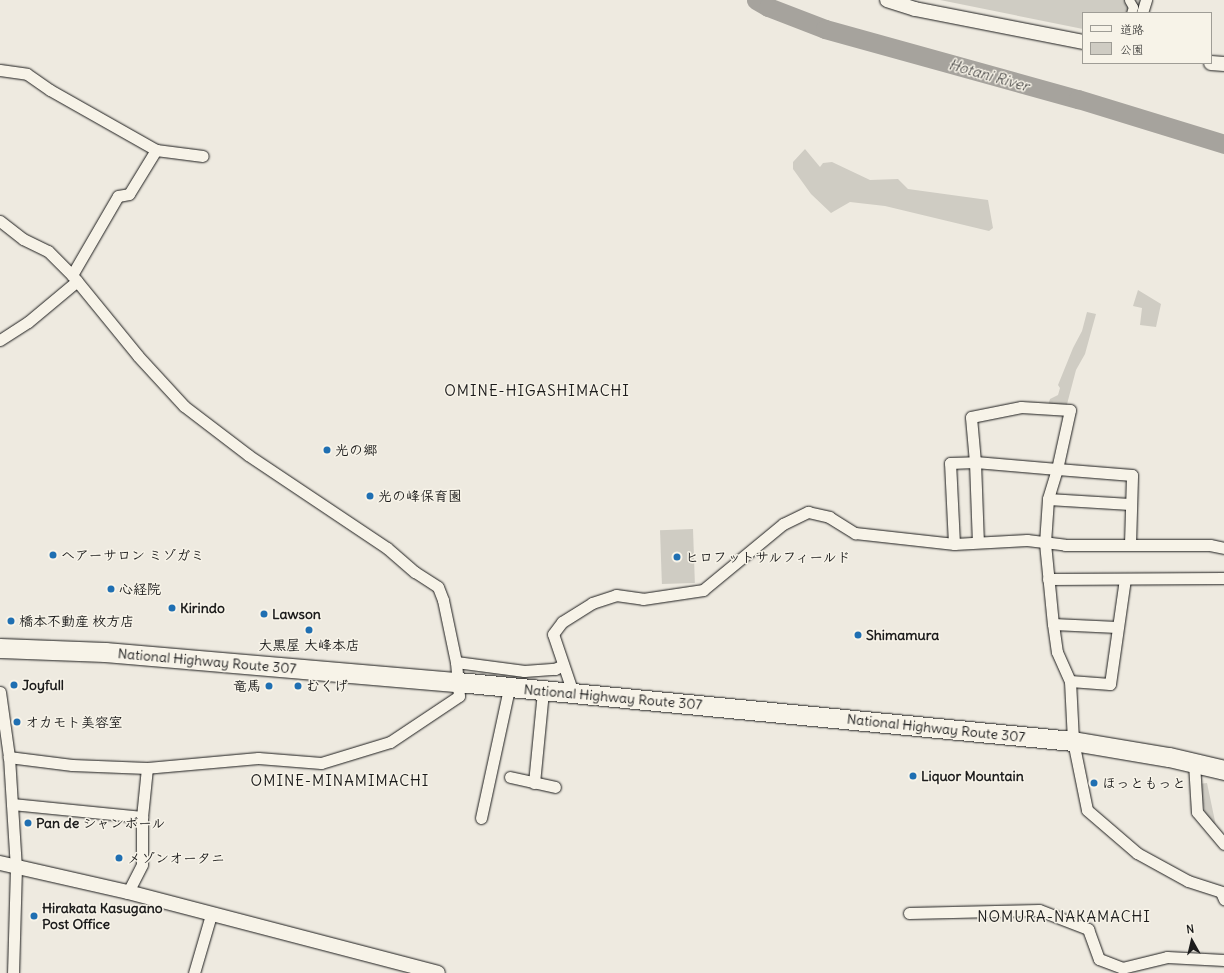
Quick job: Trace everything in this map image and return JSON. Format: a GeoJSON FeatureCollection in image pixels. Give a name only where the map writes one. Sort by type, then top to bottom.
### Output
{"type":"FeatureCollection","features":[{"type":"Feature","properties":{"kind":"highway","name":"National Highway Route 307"},"geometry":{"type":"LineString","coordinates":[[0,648],[105,652],[458,682],[1072,741],[1170,757],[1224,770]]}},
{"type":"Feature","properties":{"kind":"street"},"geometry":{"type":"LineString","coordinates":[[887,0],[915,9],[1082,42]]}},
{"type":"Feature","properties":{"kind":"street"},"geometry":{"type":"LineString","coordinates":[[1129,0],[1133,7],[1131,12]]}},
{"type":"Feature","properties":{"kind":"street"},"geometry":{"type":"LineString","coordinates":[[1142,12],[1146,0]]}},
{"type":"Feature","properties":{"kind":"street"},"geometry":{"type":"LineString","coordinates":[[1212,63],[1224,64]]}},
{"type":"Feature","properties":{"kind":"street"},"geometry":{"type":"LineString","coordinates":[[0,70],[27,74],[50,90],[156,150],[203,156]]}},
{"type":"Feature","properties":{"kind":"street"},"geometry":{"type":"LineString","coordinates":[[0,340],[28,322],[75,278],[118,196],[129,194],[156,150]]}},
{"type":"Feature","properties":{"kind":"street"},"geometry":{"type":"LineString","coordinates":[[0,221],[23,239],[48,251],[75,278],[138,356],[184,406],[248,455],[387,548],[415,572],[438,587],[443,600],[456,662],[459,696],[390,742],[321,762],[258,758],[147,768],[72,764],[9,757]]}},
{"type":"Feature","properties":{"kind":"street"},"geometry":{"type":"LineString","coordinates":[[978,542],[975,462],[971,417],[1021,407],[1070,410],[1057,470],[1048,499],[1045,543],[1052,624],[1057,652],[1070,681],[1072,741],[1087,810],[1137,853],[1188,881],[1221,892],[1224,899]]}},
{"type":"Feature","properties":{"kind":"street"},"geometry":{"type":"LineString","coordinates":[[954,544],[950,463],[975,462],[1057,470],[1132,475],[1130,544]]}},
{"type":"Feature","properties":{"kind":"street"},"geometry":{"type":"LineString","coordinates":[[1048,499],[1130,504]]}},
{"type":"Feature","properties":{"kind":"street"},"geometry":{"type":"LineString","coordinates":[[573,693],[552,634],[562,622],[592,603],[616,595],[643,599],[703,590],[783,524],[808,512],[829,517],[855,533],[954,544],[1028,540],[1065,545],[1130,544],[1210,546],[1224,548]]}},
{"type":"Feature","properties":{"kind":"street"},"geometry":{"type":"LineString","coordinates":[[1048,579],[1224,578]]}},
{"type":"Feature","properties":{"kind":"street"},"geometry":{"type":"LineString","coordinates":[[1070,681],[1110,684],[1125,579]]}},
{"type":"Feature","properties":{"kind":"street"},"geometry":{"type":"LineString","coordinates":[[1052,624],[1117,627]]}},
{"type":"Feature","properties":{"kind":"street"},"geometry":{"type":"LineString","coordinates":[[456,662],[524,671],[555,669],[563,665]]}},
{"type":"Feature","properties":{"kind":"street"},"geometry":{"type":"LineString","coordinates":[[481,818],[509,688]]}},
{"type":"Feature","properties":{"kind":"street"},"geometry":{"type":"LineString","coordinates":[[534,783],[543,691]]}},
{"type":"Feature","properties":{"kind":"street"},"geometry":{"type":"LineString","coordinates":[[0,692],[9,757],[16,867],[13,973]]}},
{"type":"Feature","properties":{"kind":"street"},"geometry":{"type":"LineString","coordinates":[[1194,763],[1197,812],[1224,844]]}},
{"type":"Feature","properties":{"kind":"street"},"geometry":{"type":"LineString","coordinates":[[128,892],[142,864],[142,817],[147,768]]}},
{"type":"Feature","properties":{"kind":"street"},"geometry":{"type":"LineString","coordinates":[[510,777],[555,788]]}},
{"type":"Feature","properties":{"kind":"street"},"geometry":{"type":"LineString","coordinates":[[12,804],[142,817]]}},
{"type":"Feature","properties":{"kind":"street"},"geometry":{"type":"LineString","coordinates":[[0,863],[128,892],[211,915],[438,973]]}},
{"type":"Feature","properties":{"kind":"street"},"geometry":{"type":"LineString","coordinates":[[909,913],[1038,910],[1088,929],[1099,959],[1122,970],[1167,957],[1224,960]]}},
{"type":"Feature","properties":{"kind":"street"},"geometry":{"type":"LineString","coordinates":[[194,973],[211,915]]}},
{"type":"Feature","properties":{"kind":"green space"},"geometry":{"type":"Polygon","coordinates":[[[940,0],[1141,0],[1137,12],[1082,12],[1082,29],[940,0]]]}},
{"type":"Feature","properties":{"kind":"green space"},"geometry":{"type":"Polygon","coordinates":[[[805,149],[820,167],[823,163],[832,162],[870,180],[898,179],[908,189],[988,200],[993,228],[989,231],[885,206],[850,202],[831,213],[811,194],[793,169],[793,162],[805,149]]]}},
{"type":"Feature","properties":{"kind":"green space"},"geometry":{"type":"Polygon","coordinates":[[[1138,290],[1161,304],[1156,327],[1140,325],[1142,308],[1133,306],[1138,290]]]}},
{"type":"Feature","properties":{"kind":"green space"},"geometry":{"type":"Polygon","coordinates":[[[1087,312],[1096,314],[1085,354],[1076,370],[1066,408],[1048,405],[1050,399],[1058,395],[1060,388],[1058,385],[1073,348],[1082,331],[1087,312]]]}},
{"type":"Feature","properties":{"kind":"green space","name":"ヒロフットサルフィールド"},"geometry":{"type":"Polygon","coordinates":[[[693,529],[695,583],[662,584],[660,530],[693,529]]]}},
{"type":"Feature","properties":{"kind":"green space"},"geometry":{"type":"Polygon","coordinates":[[[1207,783],[1216,826],[1205,813],[1199,784],[1207,783]]]}},
{"type":"Feature","properties":{"kind":"waterway","name":"Hotani River"},"geometry":{"type":"LineString","coordinates":[[756,0],[768,7],[825,29],[1078,99],[1224,144]]}},
{"type":"Feature","properties":{"kind":"place","name":"光の郷"},"geometry":{"type":"Point","coordinates":[327,450]}},
{"type":"Feature","properties":{"kind":"place","name":"光の峰保育園"},"geometry":{"type":"Point","coordinates":[370,496]}},
{"type":"Feature","properties":{"kind":"place","name":"ヘアーサロン ミゾガミ"},"geometry":{"type":"Point","coordinates":[53,555]}},
{"type":"Feature","properties":{"kind":"place","name":"ヒロフットサルフィールド"},"geometry":{"type":"Point","coordinates":[677,557]}},
{"type":"Feature","properties":{"kind":"place","name":"心経院"},"geometry":{"type":"Point","coordinates":[111,589]}},
{"type":"Feature","properties":{"kind":"place","name":"Kirindo"},"geometry":{"type":"Point","coordinates":[172,608]}},
{"type":"Feature","properties":{"kind":"place","name":"Lawson"},"geometry":{"type":"Point","coordinates":[264,614]}},
{"type":"Feature","properties":{"kind":"place","name":"橋本不動産 枚方店"},"geometry":{"type":"Point","coordinates":[11,621]}},
{"type":"Feature","properties":{"kind":"place","name":"大黒屋 大峰本店"},"geometry":{"type":"Point","coordinates":[309,630]}},
{"type":"Feature","properties":{"kind":"place","name":"Shimamura"},"geometry":{"type":"Point","coordinates":[858,635]}},
{"type":"Feature","properties":{"kind":"place","name":"Joyfull"},"geometry":{"type":"Point","coordinates":[14,685]}},
{"type":"Feature","properties":{"kind":"place","name":"竜馬"},"geometry":{"type":"Point","coordinates":[269,686]}},
{"type":"Feature","properties":{"kind":"place","name":"むくげ"},"geometry":{"type":"Point","coordinates":[298,686]}},
{"type":"Feature","properties":{"kind":"place","name":"オカモト美容室"},"geometry":{"type":"Point","coordinates":[17,722]}},
{"type":"Feature","properties":{"kind":"place","name":"Liquor Mountain"},"geometry":{"type":"Point","coordinates":[913,776]}},
{"type":"Feature","properties":{"kind":"place","name":"ほっともっと"},"geometry":{"type":"Point","coordinates":[1094,783]}},
{"type":"Feature","properties":{"kind":"place","name":"Pan de シャンボール"},"geometry":{"type":"Point","coordinates":[28,823]}},
{"type":"Feature","properties":{"kind":"place","name":"メゾンオータニ"},"geometry":{"type":"Point","coordinates":[119,858]}},
{"type":"Feature","properties":{"kind":"place","name":"Hirakata Kasugano Post Office"},"geometry":{"type":"Point","coordinates":[34,916]}},
{"type":"Feature","properties":{"kind":"district","name":"OMINE-HIGASHIMACHI"},"geometry":{"type":"Point","coordinates":[537,391]}},
{"type":"Feature","properties":{"kind":"district","name":"OMINE-MINAMIMACHI"},"geometry":{"type":"Point","coordinates":[340,781]}},
{"type":"Feature","properties":{"kind":"district","name":"NOMURA-NAKAMACHI"},"geometry":{"type":"Point","coordinates":[1064,917]}}]}
